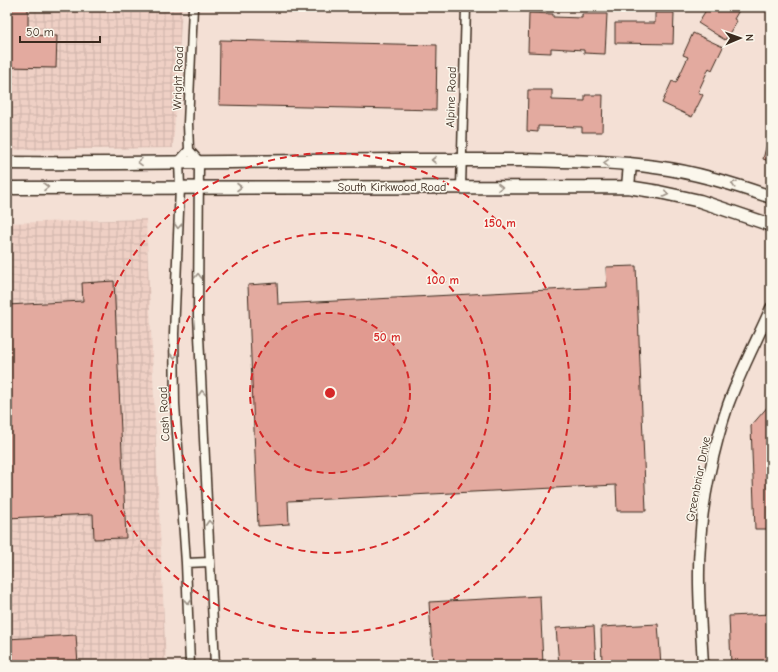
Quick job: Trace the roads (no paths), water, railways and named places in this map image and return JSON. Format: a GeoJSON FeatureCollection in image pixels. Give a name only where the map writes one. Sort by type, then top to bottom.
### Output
{"type":"FeatureCollection","features":[{"type":"Feature","properties":{"kind":"main road"},"geometry":{"type":"LineString","coordinates":[[7,162],[84,163],[179,161],[461,160],[588,161],[657,167],[720,180],[771,197]]}},
{"type":"Feature","properties":{"kind":"main road"},"geometry":{"type":"LineString","coordinates":[[628,187],[630,164]]}},
{"type":"Feature","properties":{"kind":"main road","name":"South Kirkwood Road"},"geometry":{"type":"LineString","coordinates":[[7,188],[628,187],[659,192],[700,202],[771,226]]}},
{"type":"Feature","properties":{"kind":"street","name":"Wright Road"},"geometry":{"type":"LineString","coordinates":[[189,150],[188,124],[192,7]]}},
{"type":"Feature","properties":{"kind":"street","name":"Alpine Road"},"geometry":{"type":"LineString","coordinates":[[461,187],[466,7]]}},
{"type":"Feature","properties":{"kind":"street"},"geometry":{"type":"LineString","coordinates":[[179,161],[189,150],[199,161],[198,315],[215,665]]}},
{"type":"Feature","properties":{"kind":"street","name":"Cash Road"},"geometry":{"type":"LineString","coordinates":[[179,161],[180,187],[174,334],[175,404],[186,563],[190,665]]}},
{"type":"Feature","properties":{"kind":"street","name":"Greenbriar Drive"},"geometry":{"type":"LineString","coordinates":[[703,665],[699,572],[700,543],[709,481],[719,435],[728,405],[771,308]]}},
{"type":"Feature","properties":{"kind":"street"},"geometry":{"type":"LineString","coordinates":[[186,563],[210,562]]}}]}
